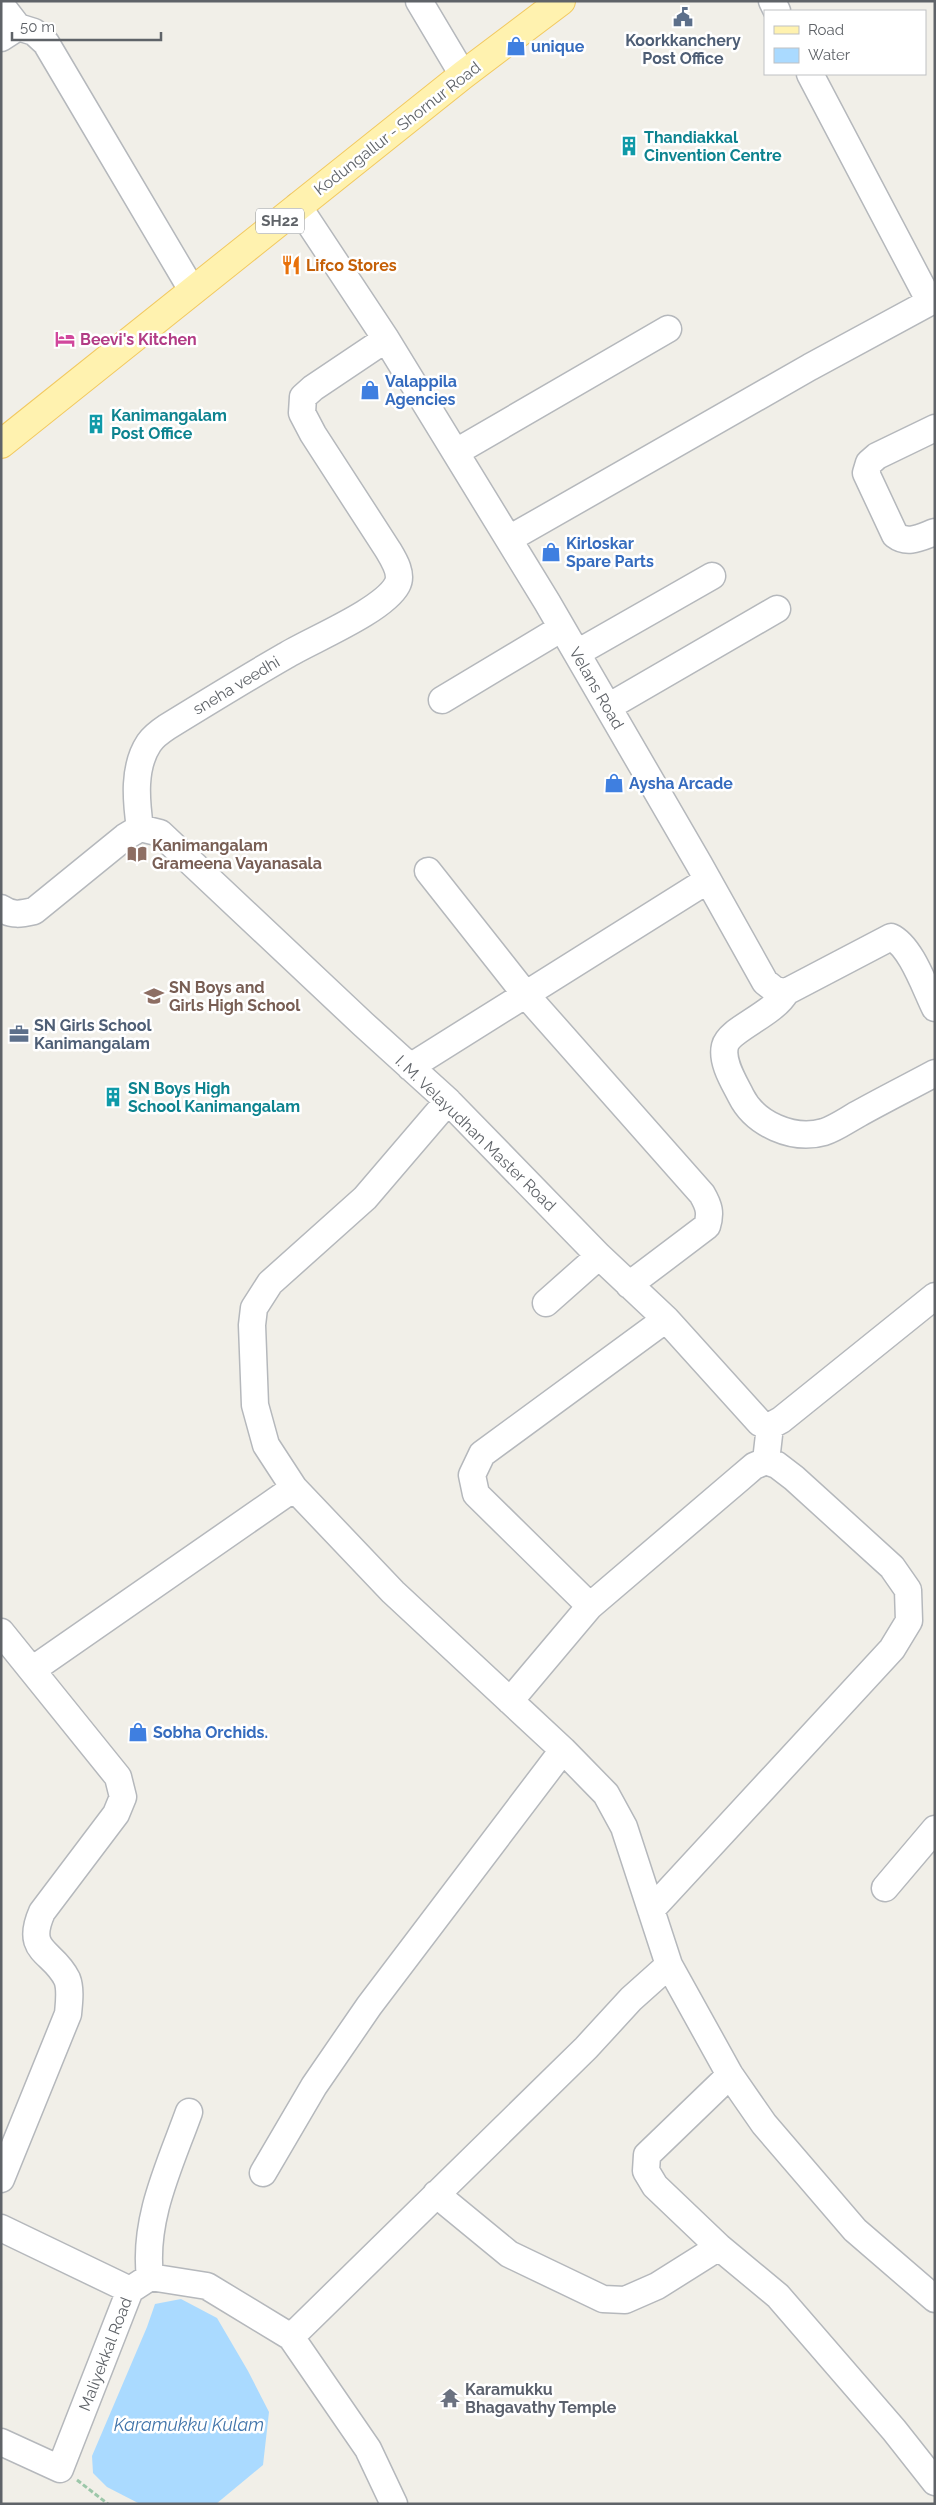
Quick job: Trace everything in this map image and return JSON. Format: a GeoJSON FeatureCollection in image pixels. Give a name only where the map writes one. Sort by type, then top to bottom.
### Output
{"type":"FeatureCollection","features":[{"type":"Feature","properties":{"kind":"main road","name":"Kodungallur - Shornur Road"},"geometry":{"type":"LineString","coordinates":[[1,444],[463,75],[560,1]]}},
{"type":"Feature","properties":{"kind":"street"},"geometry":{"type":"LineString","coordinates":[[419,1],[463,75]]}},
{"type":"Feature","properties":{"kind":"street"},"geometry":{"type":"LineString","coordinates":[[1,5],[10,33],[34,32],[46,43],[192,290]]}},
{"type":"Feature","properties":{"kind":"street"},"geometry":{"type":"LineString","coordinates":[[509,539],[810,367],[932,301],[811,75]]}},
{"type":"Feature","properties":{"kind":"street","name":"Velans Road"},"geometry":{"type":"LineString","coordinates":[[298,206],[386,339],[509,539],[577,653],[765,982],[775,990],[786,992]]}},
{"type":"Feature","properties":{"kind":"street"},"geometry":{"type":"LineString","coordinates":[[456,452],[668,329]]}},
{"type":"Feature","properties":{"kind":"street","name":"sneha veedhi"},"geometry":{"type":"LineString","coordinates":[[140,828],[136,795],[142,760],[150,742],[167,727],[285,656],[376,606],[390,594],[398,583],[398,569],[388,550],[313,434],[302,412],[303,397],[313,388],[386,339]]}},
{"type":"Feature","properties":{"kind":"street"},"geometry":{"type":"LineString","coordinates":[[935,428],[877,456],[869,463],[866,473],[895,535],[902,540],[912,540],[935,532]]}},
{"type":"Feature","properties":{"kind":"street"},"geometry":{"type":"LineString","coordinates":[[577,653],[712,576]]}},
{"type":"Feature","properties":{"kind":"street"},"geometry":{"type":"LineString","coordinates":[[608,707],[777,609]]}},
{"type":"Feature","properties":{"kind":"street"},"geometry":{"type":"LineString","coordinates":[[442,700],[562,628]]}},
{"type":"Feature","properties":{"kind":"street"},"geometry":{"type":"LineString","coordinates":[[1,908],[9,913],[21,914],[34,910],[125,837],[140,828]]}},
{"type":"Feature","properties":{"kind":"street","name":"I. M. Velayudhan Master Road"},"geometry":{"type":"LineString","coordinates":[[140,828],[160,833],[448,1102],[599,1256],[666,1319],[760,1424],[770,1426]]}},
{"type":"Feature","properties":{"kind":"street"},"geometry":{"type":"LineString","coordinates":[[428,870],[526,995],[702,1194],[707,1204],[710,1216],[706,1226],[629,1285]]}},
{"type":"Feature","properties":{"kind":"street"},"geometry":{"type":"LineString","coordinates":[[410,1068],[708,880]]}},
{"type":"Feature","properties":{"kind":"street"},"geometry":{"type":"LineString","coordinates":[[935,1008],[908,954],[899,941],[891,938],[786,992],[780,1003],[730,1036],[725,1046],[725,1060],[747,1109],[760,1120],[776,1128],[804,1136],[825,1132],[935,1073]]}},
{"type":"Feature","properties":{"kind":"street"},"geometry":{"type":"LineString","coordinates":[[448,1102],[365,1198],[270,1283],[254,1308],[252,1325],[255,1405],[266,1445],[294,1488],[393,1592],[563,1750],[606,1794],[624,1826],[669,1965],[730,2075],[764,2124],[855,2230],[935,2299]]}},
{"type":"Feature","properties":{"kind":"street"},"geometry":{"type":"LineString","coordinates":[[546,1303],[599,1256]]}},
{"type":"Feature","properties":{"kind":"street"},"geometry":{"type":"LineString","coordinates":[[766,1460],[770,1426],[935,1296]]}},
{"type":"Feature","properties":{"kind":"street"},"geometry":{"type":"LineString","coordinates":[[590,1606],[476,1494],[472,1475],[482,1454],[666,1319]]}},
{"type":"Feature","properties":{"kind":"street"},"geometry":{"type":"LineString","coordinates":[[510,1701],[590,1606],[754,1466],[766,1460]]}},
{"type":"Feature","properties":{"kind":"street"},"geometry":{"type":"LineString","coordinates":[[651,1910],[892,1649],[909,1621],[908,1590],[892,1567],[794,1478],[777,1465],[766,1460]]}},
{"type":"Feature","properties":{"kind":"street"},"geometry":{"type":"LineString","coordinates":[[32,1670],[294,1488]]}},
{"type":"Feature","properties":{"kind":"street"},"geometry":{"type":"LineString","coordinates":[[1,1632],[118,1777],[123,1797],[116,1814],[42,1912],[36,1926],[38,1944],[67,1979],[70,1997],[68,2014],[1,2179]]}},
{"type":"Feature","properties":{"kind":"street"},"geometry":{"type":"LineString","coordinates":[[263,2173],[314,2086],[369,2006],[563,1750]]}},
{"type":"Feature","properties":{"kind":"street"},"geometry":{"type":"LineString","coordinates":[[885,1888],[935,1830]]}},
{"type":"Feature","properties":{"kind":"street"},"geometry":{"type":"LineString","coordinates":[[291,2337],[586,2048],[631,1999],[669,1965]]}},
{"type":"Feature","properties":{"kind":"street"},"geometry":{"type":"LineString","coordinates":[[730,2075],[647,2155],[646,2171],[655,2186],[720,2247],[778,2296],[894,2430],[935,2482]]}},
{"type":"Feature","properties":{"kind":"street"},"geometry":{"type":"LineString","coordinates":[[140,2283],[157,2200],[189,2112]]}},
{"type":"Feature","properties":{"kind":"street"},"geometry":{"type":"LineString","coordinates":[[436,2194],[509,2254],[603,2299],[626,2300],[657,2286],[720,2247]]}},
{"type":"Feature","properties":{"kind":"street"},"geometry":{"type":"LineString","coordinates":[[1,2228],[140,2283],[207,2286],[291,2337],[368,2449],[394,2504]]}},
{"type":"Feature","properties":{"kind":"street","name":"Maliyekkal Road"},"geometry":{"type":"LineString","coordinates":[[60,2469],[140,2283]]}},
{"type":"Feature","properties":{"kind":"street"},"geometry":{"type":"LineString","coordinates":[[7,2451],[60,2469]]}},
{"type":"Feature","properties":{"kind":"path"},"geometry":{"type":"LineString","coordinates":[[60,2469],[91,2489],[108,2504]]}},
{"type":"Feature","properties":{"kind":"water","name":"Karamukku Kulam"},"geometry":{"type":"Polygon","coordinates":[[[181,2299],[217,2318],[269,2412],[263,2465],[216,2504],[140,2504],[107,2487],[93,2473],[92,2456],[155,2304],[181,2299]]]}},
{"type":"Feature","properties":{"kind":"place","name":"Koorkkanchery Post Office"},"geometry":{"type":"Point","coordinates":[683,17]}},
{"type":"Feature","properties":{"kind":"place","name":"unique"},"geometry":{"type":"Point","coordinates":[516,46]}},
{"type":"Feature","properties":{"kind":"place","name":"Thandiakkal Cinvention Centre"},"geometry":{"type":"Point","coordinates":[629,146]}},
{"type":"Feature","properties":{"kind":"place","name":"Lifco Stores"},"geometry":{"type":"Point","coordinates":[291,265]}},
{"type":"Feature","properties":{"kind":"place","name":"Beevi's Kitchen"},"geometry":{"type":"Point","coordinates":[65,339]}},
{"type":"Feature","properties":{"kind":"place","name":"Valappila Agencies"},"geometry":{"type":"Point","coordinates":[370,390]}},
{"type":"Feature","properties":{"kind":"place","name":"Kanimangalam Post Office"},"geometry":{"type":"Point","coordinates":[96,424]}},
{"type":"Feature","properties":{"kind":"place","name":"Kirloskar Spare Parts"},"geometry":{"type":"Point","coordinates":[551,552]}},
{"type":"Feature","properties":{"kind":"place","name":"Aysha Arcade"},"geometry":{"type":"Point","coordinates":[614,783]}},
{"type":"Feature","properties":{"kind":"place","name":"Kanimangalam Grameena Vayanasala"},"geometry":{"type":"Point","coordinates":[137,854]}},
{"type":"Feature","properties":{"kind":"place","name":"SN Boys and Girls High School"},"geometry":{"type":"Point","coordinates":[154,996]}},
{"type":"Feature","properties":{"kind":"place","name":"SN Girls School Kanimangalam"},"geometry":{"type":"Point","coordinates":[19,1034]}},
{"type":"Feature","properties":{"kind":"place","name":"SN Boys High School Kanimangalam"},"geometry":{"type":"Point","coordinates":[113,1097]}},
{"type":"Feature","properties":{"kind":"place","name":"Sobha Orchids."},"geometry":{"type":"Point","coordinates":[138,1732]}},
{"type":"Feature","properties":{"kind":"place","name":"Karamukku Bhagavathy Temple"},"geometry":{"type":"Point","coordinates":[450,2398]}}]}
